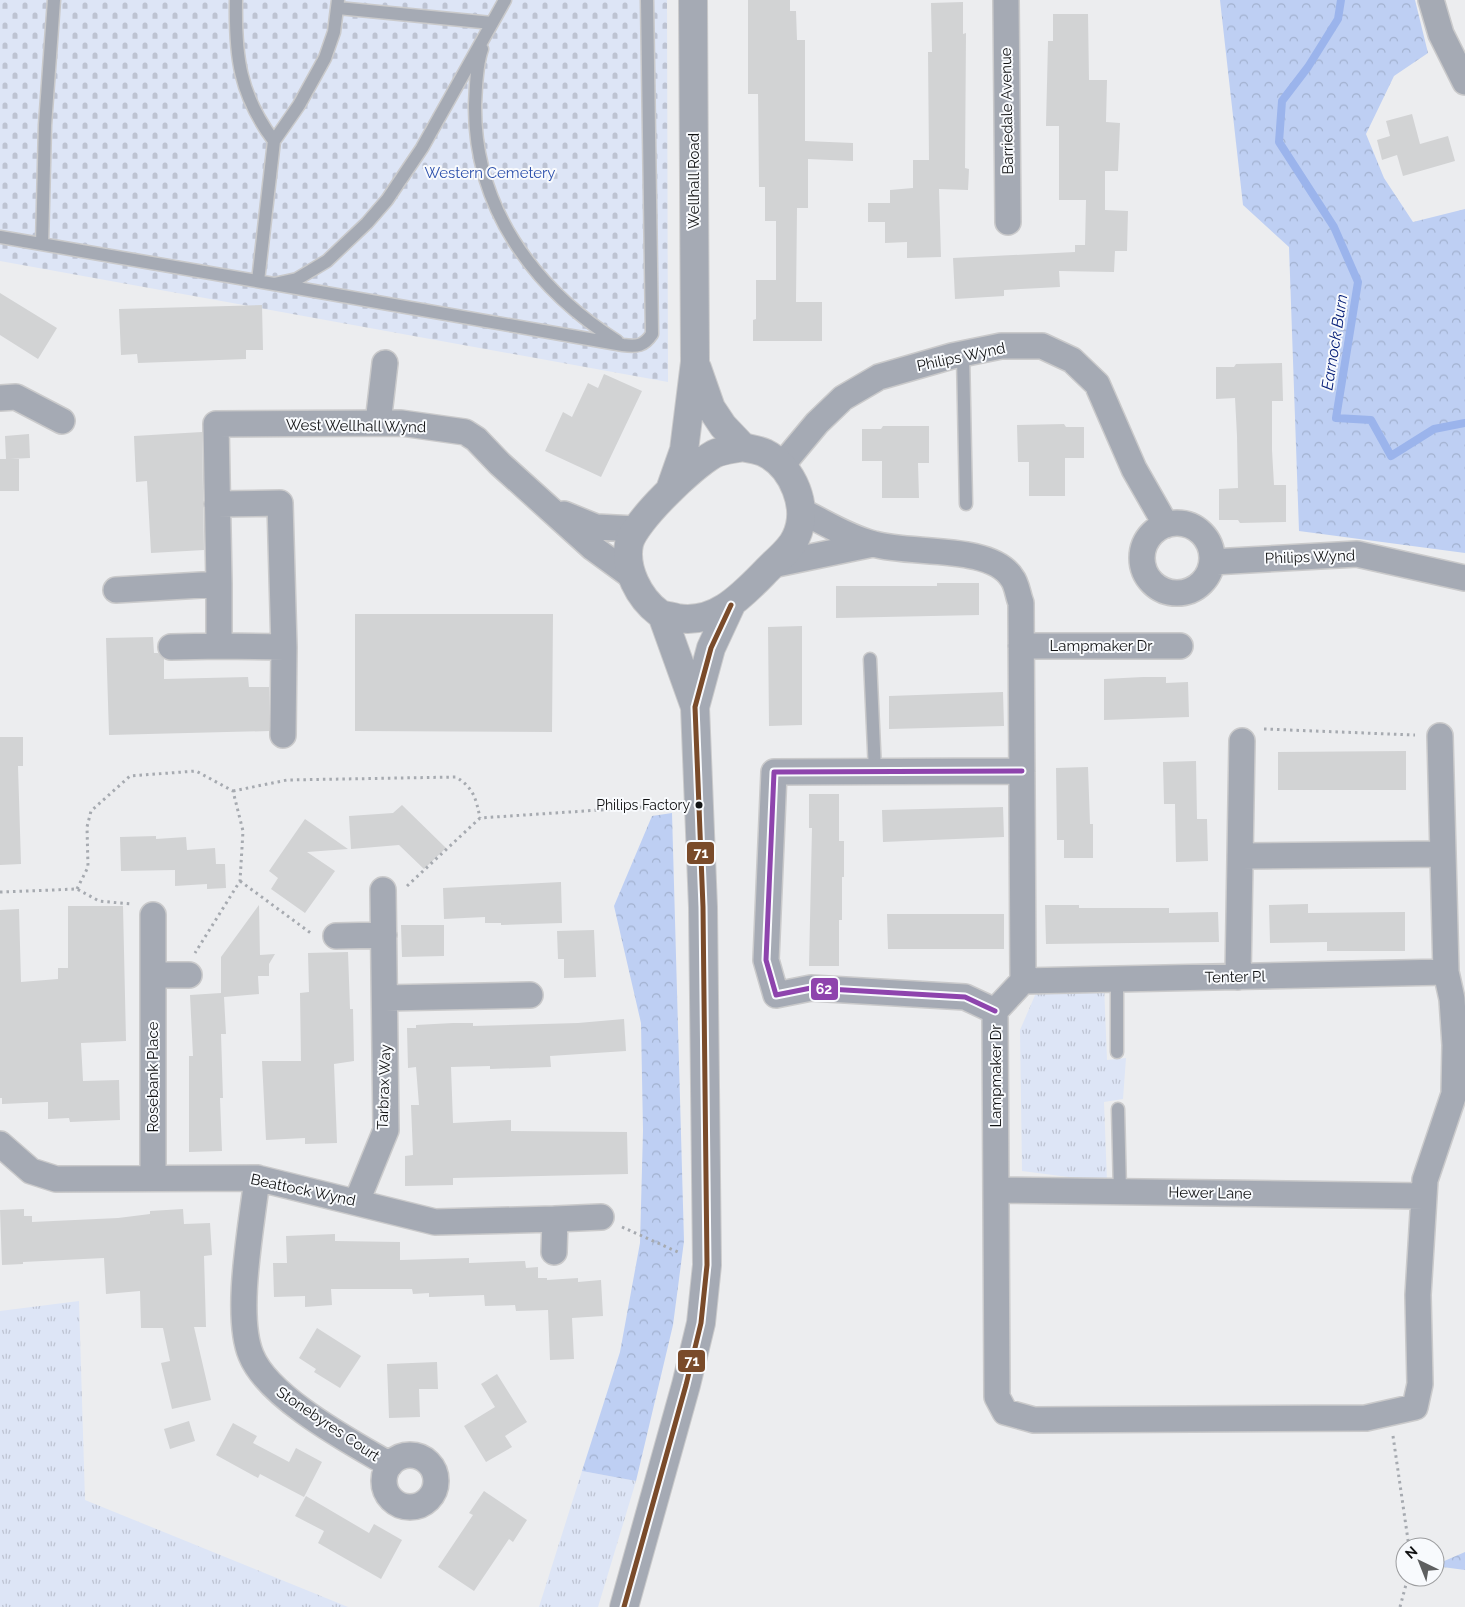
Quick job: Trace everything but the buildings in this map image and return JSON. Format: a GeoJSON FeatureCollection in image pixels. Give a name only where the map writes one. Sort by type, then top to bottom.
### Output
{"type":"FeatureCollection","features":[{"type":"Feature","properties":{"kind":"street","name":"Wellhall Road"},"geometry":{"type":"LineString","coordinates":[[670,491],[684,450],[695,362],[693,0]]}},
{"type":"Feature","properties":{"kind":"street","name":"Barriedale Avenue"},"geometry":{"type":"LineString","coordinates":[[1006,0],[1008,222]]}},
{"type":"Feature","properties":{"kind":"street"},"geometry":{"type":"LineString","coordinates":[[1431,0],[1441,34],[1465,82]]}},
{"type":"Feature","properties":{"kind":"street","name":"Philips Wynd"},"geometry":{"type":"LineString","coordinates":[[782,465],[817,423],[843,398],[880,377],[963,354],[1001,346],[1042,346],[1072,360],[1097,384],[1134,469],[1166,525]]}},
{"type":"Feature","properties":{"kind":"street","name":"Wellhall Road"},"geometry":{"type":"LineString","coordinates":[[695,362],[711,408],[723,426],[743,447]]}},
{"type":"Feature","properties":{"kind":"street"},"geometry":{"type":"LineString","coordinates":[[378,423],[385,363]]}},
{"type":"Feature","properties":{"kind":"street"},"geometry":{"type":"LineString","coordinates":[[0,398],[16,397],[62,421]]}},
{"type":"Feature","properties":{"kind":"street","name":"West Wellhall Wynd"},"geometry":{"type":"LineString","coordinates":[[219,646],[216,424],[400,423],[465,432],[476,439],[545,506],[593,548],[630,575]]}},
{"type":"Feature","properties":{"kind":"street","name":"Wellhall Road"},"geometry":{"type":"LineString","coordinates":[[743,447],[764,452],[782,465],[794,481],[800,511],[796,537],[772,565],[731,605],[706,618],[683,619],[662,615],[649,605],[630,575],[629,544],[636,529],[691,470],[715,453],[743,447]]}},
{"type":"Feature","properties":{"kind":"street"},"geometry":{"type":"LineString","coordinates":[[217,504],[280,503],[284,647],[283,735]]}},
{"type":"Feature","properties":{"kind":"street","name":"West Wellhall Wynd"},"geometry":{"type":"LineString","coordinates":[[545,506],[596,527],[636,529]]}},
{"type":"Feature","properties":{"kind":"street"},"geometry":{"type":"LineString","coordinates":[[800,511],[873,544],[898,549],[974,556],[993,562],[1012,578],[1021,603],[1023,981]]}},
{"type":"Feature","properties":{"kind":"street"},"geometry":{"type":"LineString","coordinates":[[1183,524],[1199,531],[1209,545],[1212,562],[1206,578],[1194,590],[1171,593],[1160,590],[1144,573],[1142,550],[1147,539],[1155,530],[1166,525],[1183,524]]}},
{"type":"Feature","properties":{"kind":"street"},"geometry":{"type":"LineString","coordinates":[[772,565],[873,544]]}},
{"type":"Feature","properties":{"kind":"street","name":"Philips Wynd"},"geometry":{"type":"LineString","coordinates":[[1212,562],[1357,554],[1465,578]]}},
{"type":"Feature","properties":{"kind":"street"},"geometry":{"type":"LineString","coordinates":[[116,590],[219,584]]}},
{"type":"Feature","properties":{"kind":"street","name":"Wellhall Road"},"geometry":{"type":"LineString","coordinates":[[695,707],[711,648],[731,605]]}},
{"type":"Feature","properties":{"kind":"street","name":"Wellhall Road"},"geometry":{"type":"LineString","coordinates":[[624,1607],[686,1385],[701,1323],[707,1265],[703,907],[695,707],[662,615]]}},
{"type":"Feature","properties":{"kind":"street","name":"Lampmaker Dr"},"geometry":{"type":"LineString","coordinates":[[1021,646],[1180,646]]}},
{"type":"Feature","properties":{"kind":"street"},"geometry":{"type":"LineString","coordinates":[[171,647],[284,647]]}},
{"type":"Feature","properties":{"kind":"street"},"geometry":{"type":"LineString","coordinates":[[1389,1413],[1415,1407],[1420,1384],[1418,1295],[1425,1180],[1454,1094],[1455,1045],[1452,999],[1446,972],[1440,736]]}},
{"type":"Feature","properties":{"kind":"street"},"geometry":{"type":"LineString","coordinates":[[1238,977],[1242,741]]}},
{"type":"Feature","properties":{"kind":"street"},"geometry":{"type":"LineString","coordinates":[[996,1011],[965,997],[811,988],[776,995],[766,960],[774,772],[1022,771]]}},
{"type":"Feature","properties":{"kind":"street"},"geometry":{"type":"LineString","coordinates":[[1240,856],[1443,854]]}},
{"type":"Feature","properties":{"kind":"street","name":"Tarbrax Way"},"geometry":{"type":"LineString","coordinates":[[357,1201],[386,1130],[383,900]]}},
{"type":"Feature","properties":{"kind":"street","name":"Rosebank Place"},"geometry":{"type":"LineString","coordinates":[[153,915],[153,1178]]}},
{"type":"Feature","properties":{"kind":"street"},"geometry":{"type":"LineString","coordinates":[[336,936],[384,934]]}},
{"type":"Feature","properties":{"kind":"street","name":"Tenter Pl"},"geometry":{"type":"LineString","coordinates":[[1023,981],[1446,972]]}},
{"type":"Feature","properties":{"kind":"street"},"geometry":{"type":"LineString","coordinates":[[153,975],[185,975]]}},
{"type":"Feature","properties":{"kind":"street","name":"Lampmaker Dr"},"geometry":{"type":"LineString","coordinates":[[1023,981],[996,1011],[997,1397],[1005,1412],[1034,1420],[1366,1418],[1389,1413]]}},
{"type":"Feature","properties":{"kind":"street"},"geometry":{"type":"LineString","coordinates":[[385,998],[530,995]]}},
{"type":"Feature","properties":{"kind":"street","name":"Beattock Wynd"},"geometry":{"type":"LineString","coordinates":[[0,1144],[31,1171],[56,1179],[257,1178],[357,1201],[435,1222],[601,1217]]}},
{"type":"Feature","properties":{"kind":"street","name":"Stonebyres Court"},"geometry":{"type":"LineString","coordinates":[[257,1178],[243,1311],[251,1356],[270,1384],[298,1407],[390,1465]]}},
{"type":"Feature","properties":{"kind":"street","name":"Hewer Lane"},"geometry":{"type":"LineString","coordinates":[[996,1190],[1424,1196]]}},
{"type":"Feature","properties":{"kind":"street"},"geometry":{"type":"LineString","coordinates":[[554,1252],[555,1219]]}},
{"type":"Feature","properties":{"kind":"lane"},"geometry":{"type":"LineString","coordinates":[[42,244],[45,125],[54,0]]}},
{"type":"Feature","properties":{"kind":"lane"},"geometry":{"type":"LineString","coordinates":[[236,0],[236,35],[243,83],[251,107],[274,141]]}},
{"type":"Feature","properties":{"kind":"lane"},"geometry":{"type":"LineString","coordinates":[[274,284],[297,279],[326,261],[367,224],[387,200],[422,148],[505,0]]}},
{"type":"Feature","properties":{"kind":"lane"},"geometry":{"type":"LineString","coordinates":[[0,237],[623,345],[635,346],[646,343],[652,334],[647,0]]}},
{"type":"Feature","properties":{"kind":"lane"},"geometry":{"type":"LineString","coordinates":[[258,281],[274,141],[298,105],[325,58],[334,32],[338,4],[492,22]]}},
{"type":"Feature","properties":{"kind":"lane"},"geometry":{"type":"LineString","coordinates":[[492,22],[479,58],[475,135],[484,174],[507,233],[526,262],[573,307],[600,330],[623,345]]}},
{"type":"Feature","properties":{"kind":"lane"},"geometry":{"type":"LineString","coordinates":[[963,354],[966,504]]}},
{"type":"Feature","properties":{"kind":"lane"},"geometry":{"type":"LineString","coordinates":[[870,659],[875,772]]}},
{"type":"Feature","properties":{"kind":"lane"},"geometry":{"type":"LineString","coordinates":[[1116,979],[1116,1052]]}},
{"type":"Feature","properties":{"kind":"lane"},"geometry":{"type":"LineString","coordinates":[[1118,1109],[1120,1192]]}},
{"type":"Feature","properties":{"kind":"path"},"geometry":{"type":"LineString","coordinates":[[1242,741],[1260,729],[1440,736]]}},
{"type":"Feature","properties":{"kind":"path"},"geometry":{"type":"LineString","coordinates":[[77,889],[88,867],[87,826],[91,811],[130,776],[196,771],[232,791],[287,780],[456,778],[468,784],[474,793],[480,818]]}},
{"type":"Feature","properties":{"kind":"path"},"geometry":{"type":"LineString","coordinates":[[185,975],[240,881],[243,831],[232,791]]}},
{"type":"Feature","properties":{"kind":"path"},"geometry":{"type":"LineString","coordinates":[[383,900],[480,818],[699,803]]}},
{"type":"Feature","properties":{"kind":"path"},"geometry":{"type":"LineString","coordinates":[[240,881],[322,941],[336,936]]}},
{"type":"Feature","properties":{"kind":"path"},"geometry":{"type":"LineString","coordinates":[[0,892],[77,889],[99,901],[153,905],[153,915]]}},
{"type":"Feature","properties":{"kind":"path"},"geometry":{"type":"LineString","coordinates":[[601,1217],[707,1265]]}},
{"type":"Feature","properties":{"kind":"path"},"geometry":{"type":"LineString","coordinates":[[1389,1413],[1408,1537]]}},
{"type":"Feature","properties":{"kind":"path"},"geometry":{"type":"LineString","coordinates":[[1400,1607],[1405,1587]]}},
{"type":"Feature","properties":{"kind":"green space","name":"Western Cemetery"},"geometry":{"type":"Polygon","coordinates":[[[0,0],[667,0],[668,382],[0,261],[0,0]]]}},
{"type":"Feature","properties":{"kind":"green space"},"geometry":{"type":"Polygon","coordinates":[[[1220,0],[1415,0],[1428,53],[1394,76],[1366,134],[1384,178],[1413,222],[1465,209],[1465,553],[1299,531],[1289,247],[1243,205],[1220,0]]]}},
{"type":"Feature","properties":{"kind":"green space"},"geometry":{"type":"Polygon","coordinates":[[[672,813],[684,1241],[673,1325],[636,1481],[582,1471],[620,1352],[640,1243],[643,1131],[641,1023],[614,906],[652,816],[672,813]]]}},
{"type":"Feature","properties":{"kind":"green space"},"geometry":{"type":"Polygon","coordinates":[[[1104,984],[1107,1060],[1126,1058],[1123,1099],[1104,1102],[1107,1182],[1022,1171],[1020,1030],[1039,986],[1104,984]]]}},
{"type":"Feature","properties":{"kind":"green space"},"geometry":{"type":"Polygon","coordinates":[[[79,1301],[85,1500],[348,1607],[0,1607],[0,1311],[79,1301]]]}},
{"type":"Feature","properties":{"kind":"green space"},"geometry":{"type":"Polygon","coordinates":[[[582,1471],[636,1481],[598,1607],[539,1607],[582,1471]]]}},
{"type":"Feature","properties":{"kind":"green space"},"geometry":{"type":"Polygon","coordinates":[[[1465,1552],[1465,1570],[1445,1567],[1445,1561],[1465,1552]]]}},
{"type":"Feature","properties":{"kind":"waterway","name":"Earnock Burn"},"geometry":{"type":"LineString","coordinates":[[1341,0],[1338,19],[1308,67],[1282,101],[1279,142],[1334,227],[1358,282],[1336,418],[1371,420],[1391,456],[1434,429],[1465,423]]}},
{"type":"Feature","properties":{"kind":"transit line","name":"71"},"geometry":{"type":"LineString","coordinates":[[624,1607],[686,1385],[701,1323],[707,1265],[703,907],[695,707],[711,648],[731,605]]}},
{"type":"Feature","properties":{"kind":"transit line","name":"62"},"geometry":{"type":"LineString","coordinates":[[995,1011],[965,997],[811,988],[776,995],[766,960],[774,772],[1022,771]]}},
{"type":"Feature","properties":{"kind":"place","name":"Philips Factory"},"geometry":{"type":"Point","coordinates":[699,805]}}]}
